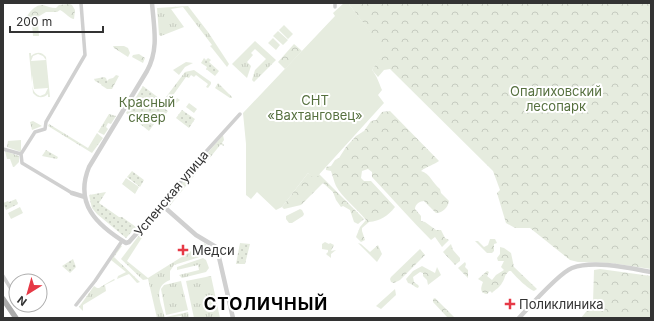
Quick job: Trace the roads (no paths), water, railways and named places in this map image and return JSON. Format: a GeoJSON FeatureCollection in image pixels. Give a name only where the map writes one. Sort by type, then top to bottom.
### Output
{"type":"FeatureCollection","features":[{"type":"Feature","properties":{"kind":"main road"},"geometry":{"type":"LineString","coordinates":[[3,299],[16,318]]}},
{"type":"Feature","properties":{"kind":"main road"},"geometry":{"type":"LineString","coordinates":[[3,305],[12,318]]}},
{"type":"Feature","properties":{"kind":"street"},"geometry":{"type":"LineString","coordinates":[[81,3],[85,57],[46,122],[45,129],[35,132],[21,154],[21,162],[72,193],[85,197]]}},
{"type":"Feature","properties":{"kind":"street"},"geometry":{"type":"LineString","coordinates":[[122,241],[94,218],[89,210],[85,197],[85,184],[88,168],[152,61],[155,46],[152,3]]}},
{"type":"Feature","properties":{"kind":"street","name":"Успенская улица"},"geometry":{"type":"LineString","coordinates":[[76,306],[98,277],[122,241],[127,244],[129,242],[240,114]]}},
{"type":"Feature","properties":{"kind":"street"},"geometry":{"type":"LineString","coordinates":[[3,148],[21,154]]}},
{"type":"Feature","properties":{"kind":"street"},"geometry":{"type":"LineString","coordinates":[[162,205],[196,235],[216,247],[232,318]]}},
{"type":"Feature","properties":{"kind":"street"},"geometry":{"type":"LineString","coordinates":[[519,318],[560,277],[572,268],[596,265],[651,272]]}},
{"type":"Feature","properties":{"kind":"place","name":"Медси"},"geometry":{"type":"Point","coordinates":[183,250]}},
{"type":"Feature","properties":{"kind":"place","name":"Поликлиника"},"geometry":{"type":"Point","coordinates":[510,304]}},
{"type":"Feature","properties":{"kind":"district","name":"СТОЛИЧНЫЙ"},"geometry":{"type":"Point","coordinates":[266,304]}},
{"type":"Feature","properties":{"kind":"park label","name":"Опалиховский лесопарк"},"geometry":{"type":"Point","coordinates":[556,98]}},
{"type":"Feature","properties":{"kind":"park label","name":"СНТ «Вахтанговец»"},"geometry":{"type":"Point","coordinates":[315,108]}},
{"type":"Feature","properties":{"kind":"park label","name":"Красный сквер"},"geometry":{"type":"Point","coordinates":[147,110]}}]}
